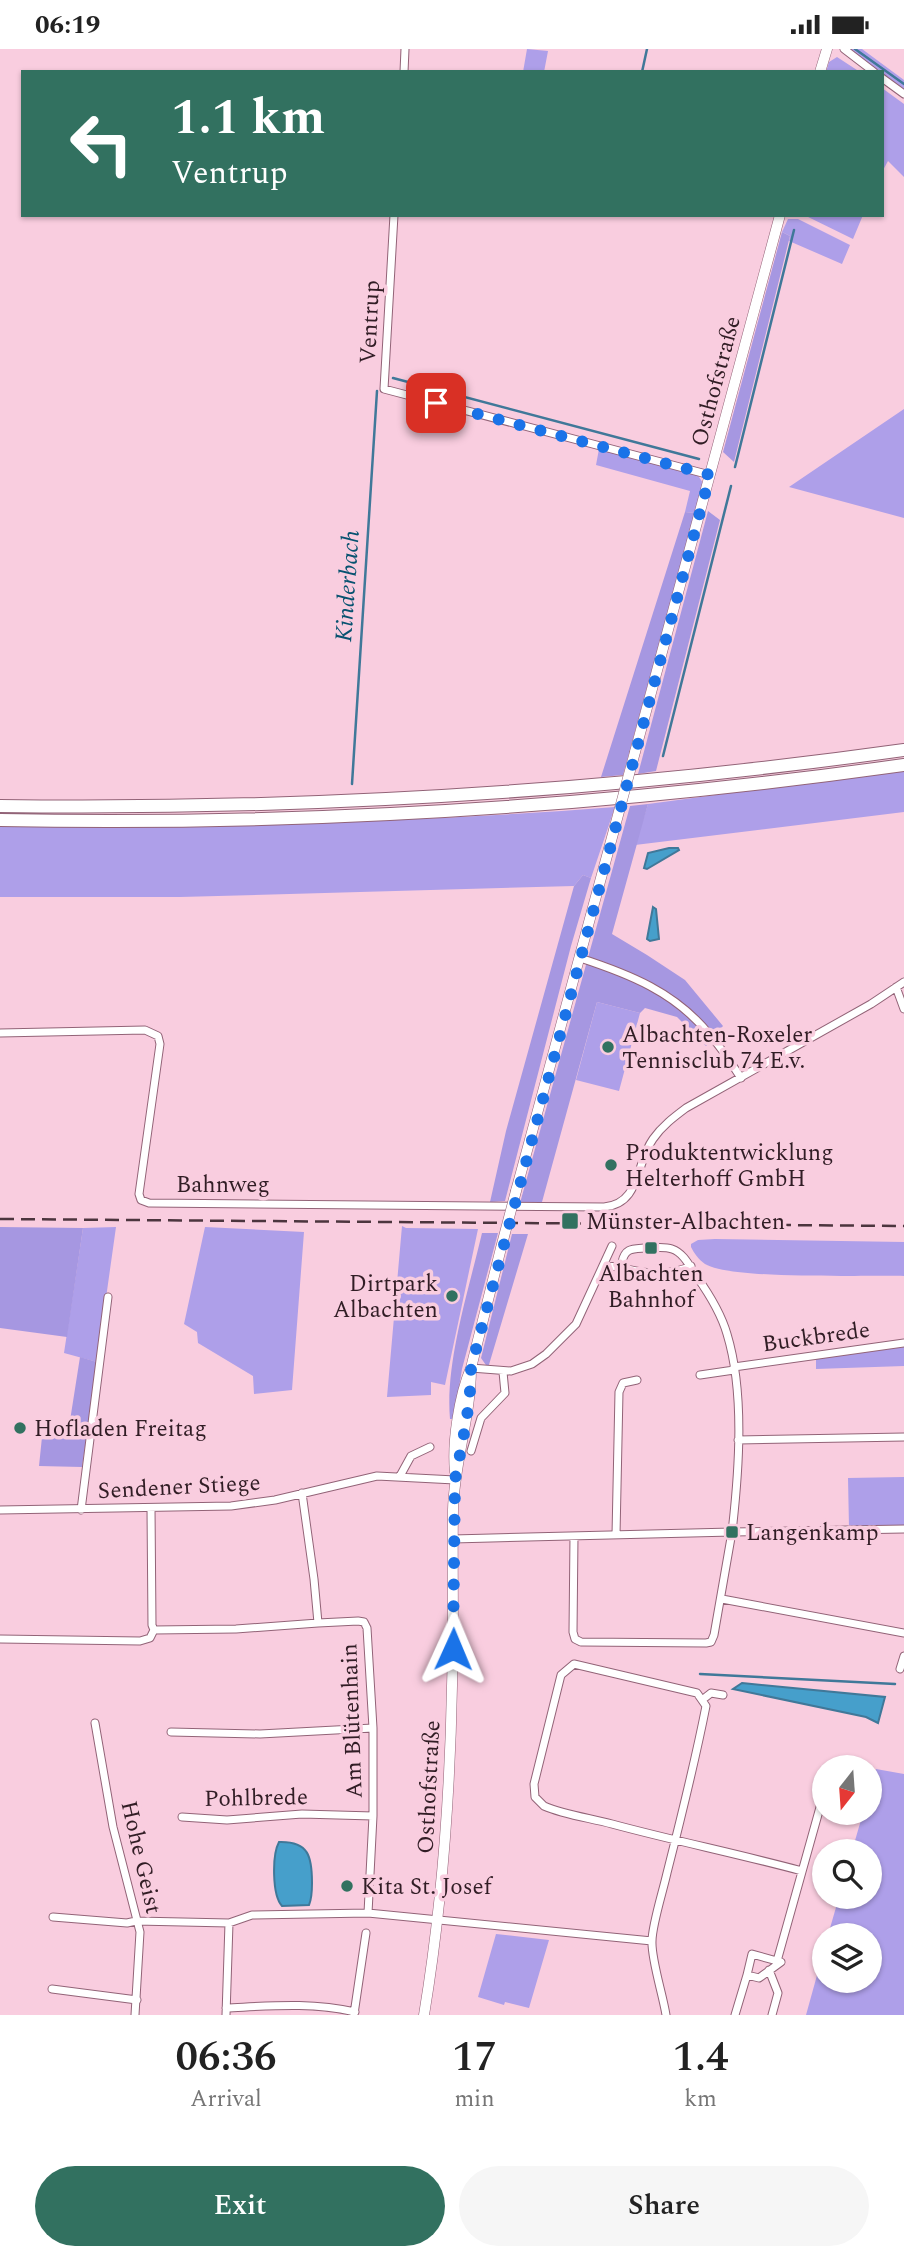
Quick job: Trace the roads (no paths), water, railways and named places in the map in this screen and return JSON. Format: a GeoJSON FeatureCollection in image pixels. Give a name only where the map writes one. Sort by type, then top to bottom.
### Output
{"type":"FeatureCollection","features":[{"type":"Feature","properties":{"kind":"highway"},"geometry":{"type":"LineString","coordinates":[[0,806],[119,808],[418,799],[671,779],[904,751]]}},
{"type":"Feature","properties":{"kind":"highway"},"geometry":{"type":"LineString","coordinates":[[0,820],[133,821],[419,813],[674,793],[904,765]]}},
{"type":"Feature","properties":{"kind":"street"},"geometry":{"type":"LineString","coordinates":[[404,70],[405,49]]}},
{"type":"Feature","properties":{"kind":"street"},"geometry":{"type":"LineString","coordinates":[[821,70],[827,49]]}},
{"type":"Feature","properties":{"kind":"street"},"geometry":{"type":"LineString","coordinates":[[844,49],[871,70]]}},
{"type":"Feature","properties":{"kind":"street"},"geometry":{"type":"LineString","coordinates":[[884,80],[904,95]]}},
{"type":"Feature","properties":{"kind":"street","name":"Ventrup"},"geometry":{"type":"LineString","coordinates":[[394,217],[384,389],[710,475]]}},
{"type":"Feature","properties":{"kind":"street","name":"Osthofstraße"},"geometry":{"type":"LineString","coordinates":[[424,2015],[437,1919],[448,1802],[455,1477],[461,1459],[471,1368],[516,1191],[779,217]]}},
{"type":"Feature","properties":{"kind":"street"},"geometry":{"type":"LineString","coordinates":[[580,958],[623,972],[674,1000],[710,1034],[741,1078],[872,1004],[904,982]]}},
{"type":"Feature","properties":{"kind":"street"},"geometry":{"type":"LineString","coordinates":[[896,987],[904,1009]]}},
{"type":"Feature","properties":{"kind":"street","name":"Bahnweg"},"geometry":{"type":"LineString","coordinates":[[0,1033],[145,1030],[158,1036],[160,1044],[139,1194],[141,1200],[149,1203],[577,1208],[615,1206],[629,1197],[648,1147],[666,1123],[686,1108],[741,1078]]}},
{"type":"Feature","properties":{"kind":"street"},"geometry":{"type":"LineString","coordinates":[[471,1368],[503,1372],[522,1369],[546,1354],[576,1324],[612,1247]]}},
{"type":"Feature","properties":{"kind":"street"},"geometry":{"type":"LineString","coordinates":[[574,1536],[573,1632],[578,1641],[711,1642],[722,1599],[732,1532],[738,1440],[734,1369],[726,1331],[719,1313],[691,1266],[676,1251],[666,1248],[631,1248],[624,1253],[623,1267]]}},
{"type":"Feature","properties":{"kind":"street"},"geometry":{"type":"LineString","coordinates":[[603,1266],[623,1267],[634,1271],[672,1272],[691,1266]]}},
{"type":"Feature","properties":{"kind":"street"},"geometry":{"type":"LineString","coordinates":[[80,1510],[108,1297]]}},
{"type":"Feature","properties":{"kind":"street","name":"Buckbrede"},"geometry":{"type":"LineString","coordinates":[[734,1369],[904,1343]]}},
{"type":"Feature","properties":{"kind":"street"},"geometry":{"type":"LineString","coordinates":[[699,1375],[734,1369]]}},
{"type":"Feature","properties":{"kind":"street"},"geometry":{"type":"LineString","coordinates":[[471,1451],[481,1417],[505,1393],[503,1372]]}},
{"type":"Feature","properties":{"kind":"street"},"geometry":{"type":"LineString","coordinates":[[616,1535],[619,1392],[623,1383],[637,1380]]}},
{"type":"Feature","properties":{"kind":"street"},"geometry":{"type":"LineString","coordinates":[[738,1440],[904,1437]]}},
{"type":"Feature","properties":{"kind":"street"},"geometry":{"type":"LineString","coordinates":[[400,1476],[411,1457],[430,1447]]}},
{"type":"Feature","properties":{"kind":"street","name":"Sendener Stiege"},"geometry":{"type":"LineString","coordinates":[[0,1510],[230,1506],[302,1493],[365,1477],[455,1477]]}},
{"type":"Feature","properties":{"kind":"street","name":"Am Blütenhain"},"geometry":{"type":"LineString","coordinates":[[302,1493],[318,1623],[358,1621],[364,1622],[367,1628],[373,1728],[373,1816],[368,1913]]}},
{"type":"Feature","properties":{"kind":"street"},"geometry":{"type":"LineString","coordinates":[[0,1639],[140,1641],[150,1638],[154,1630],[151,1508]]}},
{"type":"Feature","properties":{"kind":"street"},"geometry":{"type":"LineString","coordinates":[[453,1539],[904,1529]]}},
{"type":"Feature","properties":{"kind":"street"},"geometry":{"type":"LineString","coordinates":[[722,1599],[904,1633]]}},
{"type":"Feature","properties":{"kind":"street"},"geometry":{"type":"LineString","coordinates":[[154,1630],[200,1631],[318,1623]]}},
{"type":"Feature","properties":{"kind":"street"},"geometry":{"type":"LineString","coordinates":[[900,1669],[904,1655]]}},
{"type":"Feature","properties":{"kind":"street"},"geometry":{"type":"LineString","coordinates":[[666,2015],[652,1941],[676,1839],[706,1706],[697,1693],[574,1664],[561,1675],[534,1784],[536,1797],[544,1806],[551,1809],[676,1839],[802,1871]]}},
{"type":"Feature","properties":{"kind":"street"},"geometry":{"type":"LineString","coordinates":[[702,1700],[711,1693],[723,1695]]}},
{"type":"Feature","properties":{"kind":"street","name":"Hohe Geist"},"geometry":{"type":"LineString","coordinates":[[95,1723],[113,1827],[140,1932],[135,2015]]}},
{"type":"Feature","properties":{"kind":"street"},"geometry":{"type":"LineString","coordinates":[[171,1732],[260,1734],[373,1728]]}},
{"type":"Feature","properties":{"kind":"street","name":"Pohlbrede"},"geometry":{"type":"LineString","coordinates":[[182,1817],[226,1820],[302,1814],[373,1816]]}},
{"type":"Feature","properties":{"kind":"street"},"geometry":{"type":"LineString","coordinates":[[777,1961],[815,1825]]}},
{"type":"Feature","properties":{"kind":"street"},"geometry":{"type":"LineString","coordinates":[[53,1917],[117,1923],[229,1923],[252,1915],[368,1913],[652,1941]]}},
{"type":"Feature","properties":{"kind":"street"},"geometry":{"type":"LineString","coordinates":[[229,1923],[226,2012],[308,2005],[330,2006],[354,2014],[366,1933]]}},
{"type":"Feature","properties":{"kind":"street"},"geometry":{"type":"LineString","coordinates":[[735,2015],[752,1954],[781,1962],[759,1978],[747,1975]]}},
{"type":"Feature","properties":{"kind":"street"},"geometry":{"type":"LineString","coordinates":[[769,1970],[778,1993],[772,2015]]}},
{"type":"Feature","properties":{"kind":"street"},"geometry":{"type":"LineString","coordinates":[[52,1989],[137,2000]]}},
{"type":"Feature","properties":{"kind":"water"},"geometry":{"type":"Polygon","coordinates":[[[669,848],[679,850],[647,869],[644,868],[648,853],[669,848]]]}},
{"type":"Feature","properties":{"kind":"water"},"geometry":{"type":"Polygon","coordinates":[[[653,907],[656,909],[659,939],[650,941],[647,939],[653,907]]]}},
{"type":"Feature","properties":{"kind":"water"},"geometry":{"type":"Polygon","coordinates":[[[742,1683],[885,1697],[878,1723],[866,1717],[733,1689],[742,1683]]]}},
{"type":"Feature","properties":{"kind":"water"},"geometry":{"type":"Polygon","coordinates":[[[279,1842],[297,1844],[307,1852],[312,1874],[309,1905],[282,1906],[279,1901],[274,1875],[279,1842]]]}},
{"type":"Feature","properties":{"kind":"waterway","name":"Kinderbach"},"geometry":{"type":"LineString","coordinates":[[642,70],[647,49]]}},
{"type":"Feature","properties":{"kind":"waterway"},"geometry":{"type":"LineString","coordinates":[[855,49],[904,84]]}},
{"type":"Feature","properties":{"kind":"waterway","name":"Kinderbach"},"geometry":{"type":"LineString","coordinates":[[735,467],[794,230]]}},
{"type":"Feature","properties":{"kind":"waterway","name":"Kinderbach"},"geometry":{"type":"LineString","coordinates":[[393,378],[699,459]]}},
{"type":"Feature","properties":{"kind":"waterway","name":"Kinderbach"},"geometry":{"type":"LineString","coordinates":[[352,784],[377,391]]}},
{"type":"Feature","properties":{"kind":"waterway"},"geometry":{"type":"LineString","coordinates":[[663,756],[731,486]]}},
{"type":"Feature","properties":{"kind":"waterway"},"geometry":{"type":"LineString","coordinates":[[700,1674],[895,1684]]}},
{"type":"Feature","properties":{"kind":"railway"},"geometry":{"type":"LineString","coordinates":[[0,1219],[904,1226]]}},
{"type":"Feature","properties":{"kind":"place","name":"Albachten-Roxeler Tennisclub 74 E.v."},"geometry":{"type":"Point","coordinates":[608,1047]}},
{"type":"Feature","properties":{"kind":"place","name":"Produktentwicklung Helterhoff GmbH"},"geometry":{"type":"Point","coordinates":[611,1165]}},
{"type":"Feature","properties":{"kind":"place","name":"Münster-Albachten"},"geometry":{"type":"Point","coordinates":[570,1221]}},
{"type":"Feature","properties":{"kind":"place","name":"Albachten Bahnhof"},"geometry":{"type":"Point","coordinates":[651,1248]}},
{"type":"Feature","properties":{"kind":"place","name":"Dirtpark Albachten"},"geometry":{"type":"Point","coordinates":[452,1296]}},
{"type":"Feature","properties":{"kind":"place","name":"Hofladen Freitag"},"geometry":{"type":"Point","coordinates":[20,1428]}},
{"type":"Feature","properties":{"kind":"place","name":"Langenkamp"},"geometry":{"type":"Point","coordinates":[732,1532]}},
{"type":"Feature","properties":{"kind":"place","name":"Kita St. Josef"},"geometry":{"type":"Point","coordinates":[347,1886]}}]}
